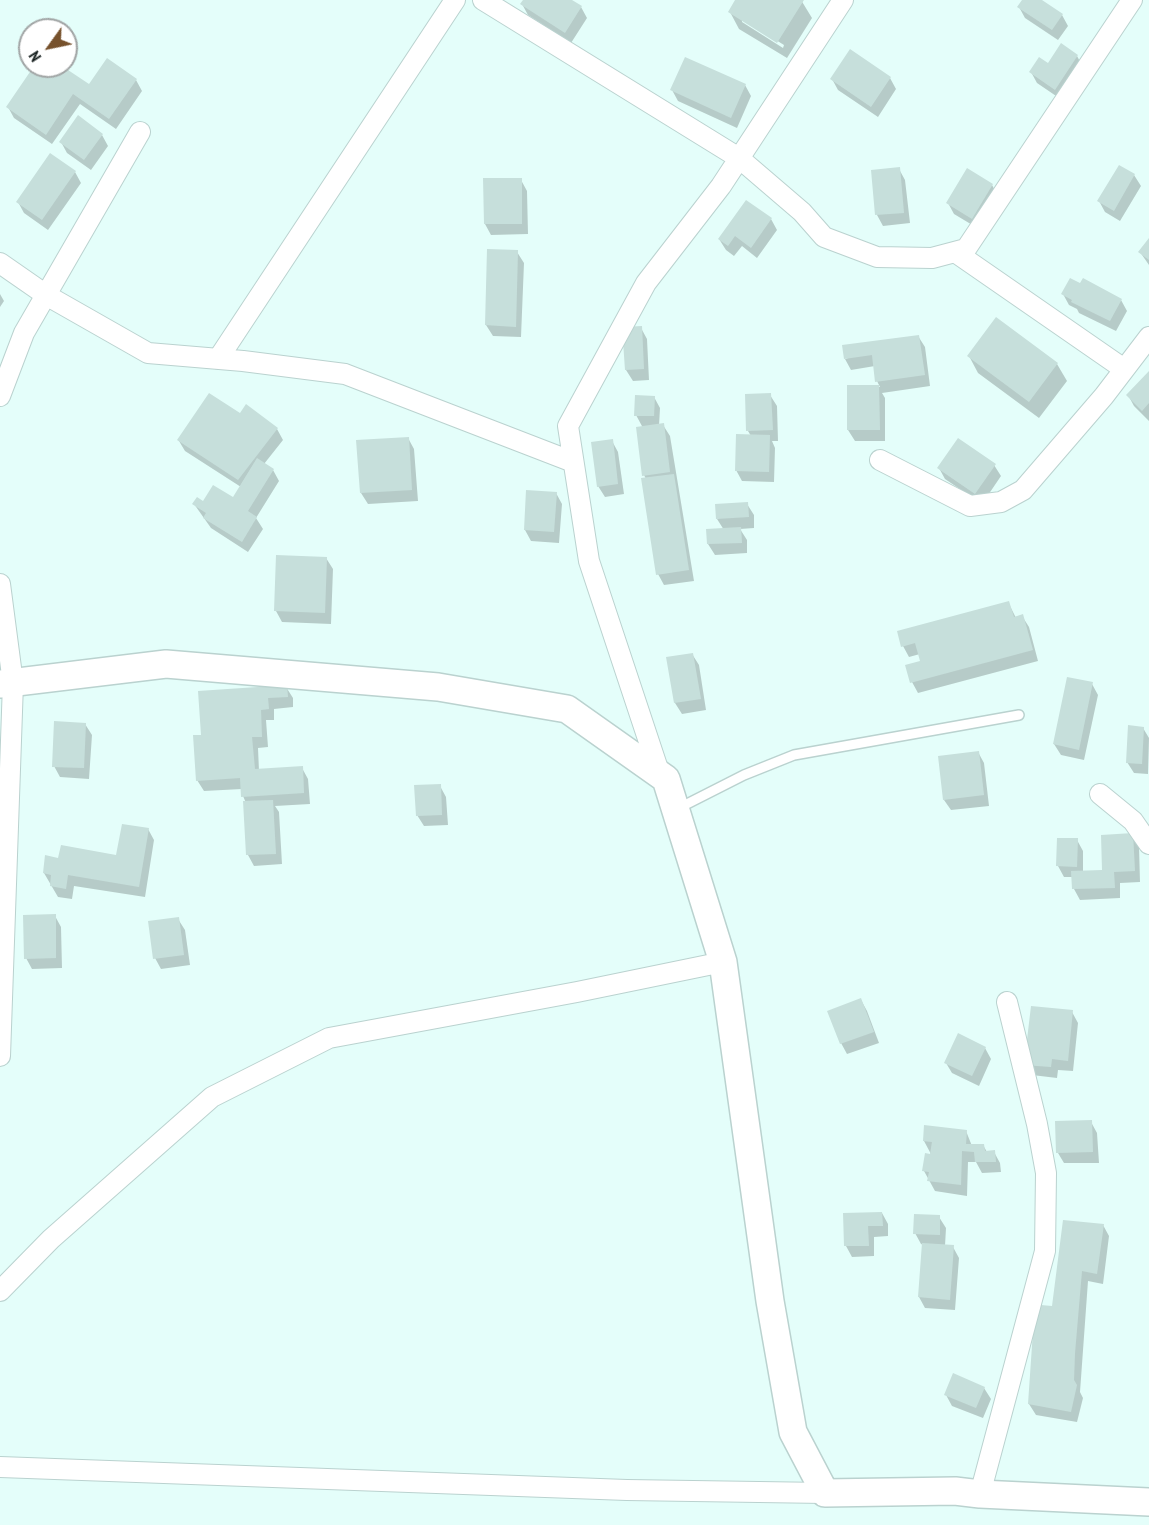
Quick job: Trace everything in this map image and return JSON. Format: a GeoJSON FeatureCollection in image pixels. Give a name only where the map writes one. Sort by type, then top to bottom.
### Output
{"type":"FeatureCollection","features":[{"type":"Feature","properties":{"kind":"street"},"geometry":{"type":"LineString","coordinates":[[218,359],[455,0]]}},
{"type":"Feature","properties":{"kind":"street"},"geometry":{"type":"LineString","coordinates":[[483,0],[739,158],[802,212],[824,237],[877,257],[932,258],[966,249],[1132,0]]}},
{"type":"Feature","properties":{"kind":"street"},"geometry":{"type":"LineString","coordinates":[[660,775],[589,561],[568,426],[646,283],[721,186],[843,0]]}},
{"type":"Feature","properties":{"kind":"street"},"geometry":{"type":"LineString","coordinates":[[0,396],[24,333],[140,132]]}},
{"type":"Feature","properties":{"kind":"street"},"geometry":{"type":"LineString","coordinates":[[955,252],[1124,369]]}},
{"type":"Feature","properties":{"kind":"street"},"geometry":{"type":"LineString","coordinates":[[0,263],[45,295],[148,353],[345,374],[573,462]]}},
{"type":"Feature","properties":{"kind":"street"},"geometry":{"type":"LineString","coordinates":[[879,460],[970,506],[1001,502],[1023,490],[1104,396],[1149,337]]}},
{"type":"Feature","properties":{"kind":"street"},"geometry":{"type":"LineString","coordinates":[[0,584],[7,683],[0,1056]]}},
{"type":"Feature","properties":{"kind":"street"},"geometry":{"type":"LineString","coordinates":[[7,683],[166,664],[438,687],[567,709],[666,779],[723,962],[770,1301],[793,1432],[825,1493]]}},
{"type":"Feature","properties":{"kind":"street"},"geometry":{"type":"LineString","coordinates":[[1100,794],[1133,821],[1149,844]]}},
{"type":"Feature","properties":{"kind":"street"},"geometry":{"type":"LineString","coordinates":[[0,1291],[51,1239],[212,1097],[329,1038],[577,992],[723,962]]}},
{"type":"Feature","properties":{"kind":"street"},"geometry":{"type":"LineString","coordinates":[[980,1494],[1046,1251],[1046,1173],[1037,1124],[1007,1002]]}},
{"type":"Feature","properties":{"kind":"street"},"geometry":{"type":"LineString","coordinates":[[0,1467],[615,1489],[825,1493],[955,1491],[1149,1502]]}},
{"type":"Feature","properties":{"kind":"lane"},"geometry":{"type":"LineString","coordinates":[[676,810],[744,775],[794,755],[1019,715]]}},
{"type":"Feature","properties":{"kind":"building"},"geometry":{"type":"Polygon","coordinates":[[[523,0],[572,0],[582,6],[565,33],[520,4],[523,0]]]}},
{"type":"Feature","properties":{"kind":"building"},"geometry":{"type":"Polygon","coordinates":[[[735,0],[804,0],[777,43],[728,12],[735,0]]]}},
{"type":"Feature","properties":{"kind":"building"},"geometry":{"type":"Polygon","coordinates":[[[1022,0],[1042,0],[1063,14],[1052,30],[1017,7],[1022,0]]]}},
{"type":"Feature","properties":{"kind":"building"},"geometry":{"type":"Polygon","coordinates":[[[1061,43],[1078,55],[1055,90],[1029,72],[1039,57],[1048,63],[1061,43]]]}},
{"type":"Feature","properties":{"kind":"building"},"geometry":{"type":"Polygon","coordinates":[[[850,49],[891,77],[871,107],[830,79],[850,49]]]}},
{"type":"Feature","properties":{"kind":"building"},"geometry":{"type":"Polygon","coordinates":[[[685,57],[746,84],[731,118],[670,90],[685,57]]]}},
{"type":"Feature","properties":{"kind":"building"},"geometry":{"type":"Polygon","coordinates":[[[107,58],[137,79],[109,119],[73,94],[46,135],[6,107],[26,78],[78,77],[89,84],[107,58]]]}},
{"type":"Feature","properties":{"kind":"building"},"geometry":{"type":"Polygon","coordinates":[[[78,115],[103,134],[84,160],[59,142],[78,115]]]}},
{"type":"Feature","properties":{"kind":"building"},"geometry":{"type":"Polygon","coordinates":[[[50,153],[76,171],[42,220],[16,202],[50,153]]]}},
{"type":"Feature","properties":{"kind":"building"},"geometry":{"type":"Polygon","coordinates":[[[1119,165],[1135,174],[1114,211],[1097,201],[1119,165]]]}},
{"type":"Feature","properties":{"kind":"building"},"geometry":{"type":"Polygon","coordinates":[[[900,167],[904,213],[875,215],[871,170],[900,167]]]}},
{"type":"Feature","properties":{"kind":"building"},"geometry":{"type":"Polygon","coordinates":[[[967,168],[993,184],[972,219],[946,203],[967,168]]]}},
{"type":"Feature","properties":{"kind":"building"},"geometry":{"type":"Polygon","coordinates":[[[483,178],[522,178],[522,224],[484,224],[483,178]]]}},
{"type":"Feature","properties":{"kind":"building"},"geometry":{"type":"Polygon","coordinates":[[[746,200],[772,218],[751,248],[735,236],[728,246],[718,239],[746,200]]]}},
{"type":"Feature","properties":{"kind":"building"},"geometry":{"type":"Polygon","coordinates":[[[1149,238],[1149,260],[1138,252],[1149,238]]]}},
{"type":"Feature","properties":{"kind":"building"},"geometry":{"type":"Polygon","coordinates":[[[487,249],[518,250],[516,327],[485,325],[487,249]]]}},
{"type":"Feature","properties":{"kind":"building"},"geometry":{"type":"Polygon","coordinates":[[[1070,278],[1080,283],[1083,278],[1122,299],[1110,321],[1071,302],[1072,300],[1061,294],[1070,278]]]}},
{"type":"Feature","properties":{"kind":"building"},"geometry":{"type":"Polygon","coordinates":[[[996,317],[1058,363],[1029,402],[967,356],[996,317]]]}},
{"type":"Feature","properties":{"kind":"building"},"geometry":{"type":"Polygon","coordinates":[[[642,326],[644,369],[625,370],[622,327],[642,326]]]}},
{"type":"Feature","properties":{"kind":"building"},"geometry":{"type":"Polygon","coordinates":[[[919,335],[925,375],[875,382],[872,355],[844,359],[842,345],[919,335]]]}},
{"type":"Feature","properties":{"kind":"building"},"geometry":{"type":"Polygon","coordinates":[[[1149,371],[1149,403],[1142,411],[1126,395],[1149,371]]]}},
{"type":"Feature","properties":{"kind":"building"},"geometry":{"type":"Polygon","coordinates":[[[847,385],[879,385],[880,430],[847,430],[847,385]]]}},
{"type":"Feature","properties":{"kind":"building"},"geometry":{"type":"Polygon","coordinates":[[[209,393],[240,413],[246,404],[278,428],[238,480],[177,440],[209,393]]]}},
{"type":"Feature","properties":{"kind":"building"},"geometry":{"type":"Polygon","coordinates":[[[771,393],[773,430],[746,431],[745,394],[771,393]]]}},
{"type":"Feature","properties":{"kind":"building"},"geometry":{"type":"Polygon","coordinates":[[[635,395],[655,396],[654,416],[634,416],[635,395]]]}},
{"type":"Feature","properties":{"kind":"building"},"geometry":{"type":"Polygon","coordinates":[[[664,423],[670,472],[642,476],[636,427],[664,423]]]}},
{"type":"Feature","properties":{"kind":"building"},"geometry":{"type":"Polygon","coordinates":[[[736,434],[770,435],[769,472],[735,471],[736,434]]]}},
{"type":"Feature","properties":{"kind":"building"},"geometry":{"type":"Polygon","coordinates":[[[409,437],[412,490],[360,493],[356,440],[409,437]]]}},
{"type":"Feature","properties":{"kind":"building"},"geometry":{"type":"Polygon","coordinates":[[[958,438],[996,464],[975,494],[937,468],[958,438]]]}},
{"type":"Feature","properties":{"kind":"building"},"geometry":{"type":"Polygon","coordinates":[[[613,439],[618,484],[597,487],[591,442],[613,439]]]}},
{"type":"Feature","properties":{"kind":"building"},"geometry":{"type":"Polygon","coordinates":[[[257,458],[274,469],[248,511],[257,517],[242,542],[203,518],[206,513],[192,504],[197,497],[203,501],[213,485],[233,497],[257,458]]]}},
{"type":"Feature","properties":{"kind":"building"},"geometry":{"type":"Polygon","coordinates":[[[674,474],[689,570],[656,575],[641,478],[674,474]]]}},
{"type":"Feature","properties":{"kind":"building"},"geometry":{"type":"Polygon","coordinates":[[[526,490],[557,492],[554,532],[524,530],[526,490]]]}},
{"type":"Feature","properties":{"kind":"building"},"geometry":{"type":"Polygon","coordinates":[[[748,502],[749,517],[716,519],[715,504],[748,502]]]}},
{"type":"Feature","properties":{"kind":"building"},"geometry":{"type":"Polygon","coordinates":[[[741,527],[742,543],[707,544],[706,529],[741,527]]]}},
{"type":"Feature","properties":{"kind":"building"},"geometry":{"type":"Polygon","coordinates":[[[276,555],[327,557],[325,613],[274,611],[276,555]]]}},
{"type":"Feature","properties":{"kind":"building"},"geometry":{"type":"Polygon","coordinates":[[[1009,601],[1014,617],[1023,614],[1033,650],[910,683],[905,665],[920,661],[915,643],[901,647],[897,631],[1009,601]]]}},
{"type":"Feature","properties":{"kind":"building"},"geometry":{"type":"Polygon","coordinates":[[[693,653],[701,699],[674,703],[666,657],[693,653]]]}},
{"type":"Feature","properties":{"kind":"building"},"geometry":{"type":"Polygon","coordinates":[[[1067,677],[1093,682],[1079,750],[1053,744],[1067,677]]]}},
{"type":"Feature","properties":{"kind":"building"},"geometry":{"type":"Polygon","coordinates":[[[287,685],[288,697],[268,698],[269,709],[261,710],[262,737],[252,737],[255,769],[303,766],[304,793],[241,797],[240,778],[196,781],[193,735],[201,735],[198,691],[287,685]]]}},
{"type":"Feature","properties":{"kind":"building"},"geometry":{"type":"Polygon","coordinates":[[[54,721],[86,723],[84,768],[52,767],[54,721]]]}},
{"type":"Feature","properties":{"kind":"building"},"geometry":{"type":"Polygon","coordinates":[[[1128,725],[1144,727],[1142,764],[1126,763],[1128,725]]]}},
{"type":"Feature","properties":{"kind":"building"},"geometry":{"type":"Polygon","coordinates":[[[979,751],[984,795],[943,800],[938,756],[979,751]]]}},
{"type":"Feature","properties":{"kind":"building"},"geometry":{"type":"Polygon","coordinates":[[[441,784],[442,815],[416,816],[414,785],[441,784]]]}},
{"type":"Feature","properties":{"kind":"building"},"geometry":{"type":"Polygon","coordinates":[[[273,800],[276,854],[246,855],[243,801],[273,800]]]}},
{"type":"Feature","properties":{"kind":"building"},"geometry":{"type":"Polygon","coordinates":[[[122,824],[149,828],[139,887],[68,875],[66,889],[50,886],[51,875],[43,873],[45,855],[58,858],[61,845],[116,855],[122,824]]]}},
{"type":"Feature","properties":{"kind":"building"},"geometry":{"type":"Polygon","coordinates":[[[1133,833],[1135,871],[1114,872],[1115,888],[1072,889],[1071,871],[1102,870],[1101,835],[1133,833]]]}},
{"type":"Feature","properties":{"kind":"building"},"geometry":{"type":"Polygon","coordinates":[[[1057,838],[1078,838],[1077,867],[1056,866],[1057,838]]]}},
{"type":"Feature","properties":{"kind":"building"},"geometry":{"type":"Polygon","coordinates":[[[56,914],[56,958],[24,959],[23,915],[56,914]]]}},
{"type":"Feature","properties":{"kind":"building"},"geometry":{"type":"Polygon","coordinates":[[[179,917],[184,955],[153,959],[148,921],[179,917]]]}},
{"type":"Feature","properties":{"kind":"building"},"geometry":{"type":"Polygon","coordinates":[[[861,998],[874,1032],[840,1044],[827,1011],[861,998]]]}},
{"type":"Feature","properties":{"kind":"building"},"geometry":{"type":"Polygon","coordinates":[[[1031,1006],[1073,1010],[1068,1061],[1052,1059],[1051,1067],[1024,1065],[1031,1006]]]}},
{"type":"Feature","properties":{"kind":"building"},"geometry":{"type":"Polygon","coordinates":[[[958,1033],[986,1047],[972,1076],[944,1063],[958,1033]]]}},
{"type":"Feature","properties":{"kind":"building"},"geometry":{"type":"Polygon","coordinates":[[[1092,1120],[1093,1152],[1056,1153],[1055,1121],[1092,1120]]]}},
{"type":"Feature","properties":{"kind":"building"},"geometry":{"type":"Polygon","coordinates":[[[924,1125],[967,1130],[966,1144],[984,1144],[985,1151],[995,1150],[996,1162],[975,1162],[974,1152],[962,1151],[961,1185],[927,1181],[929,1172],[922,1171],[925,1153],[930,1154],[932,1142],[923,1141],[924,1125]]]}},
{"type":"Feature","properties":{"kind":"building"},"geometry":{"type":"Polygon","coordinates":[[[882,1212],[883,1226],[868,1226],[869,1246],[844,1246],[843,1213],[882,1212]]]}},
{"type":"Feature","properties":{"kind":"building"},"geometry":{"type":"Polygon","coordinates":[[[914,1214],[940,1215],[940,1235],[913,1234],[914,1214]]]}},
{"type":"Feature","properties":{"kind":"building"},"geometry":{"type":"Polygon","coordinates":[[[1063,1220],[1104,1224],[1097,1274],[1082,1271],[1075,1353],[1074,1380],[1077,1385],[1071,1412],[1028,1404],[1033,1331],[1041,1305],[1052,1306],[1063,1220]]]}},
{"type":"Feature","properties":{"kind":"building"},"geometry":{"type":"Polygon","coordinates":[[[922,1243],[954,1245],[950,1300],[918,1297],[922,1243]]]}},
{"type":"Feature","properties":{"kind":"building"},"geometry":{"type":"Polygon","coordinates":[[[953,1373],[985,1387],[976,1408],[944,1395],[953,1373]]]}}]}
